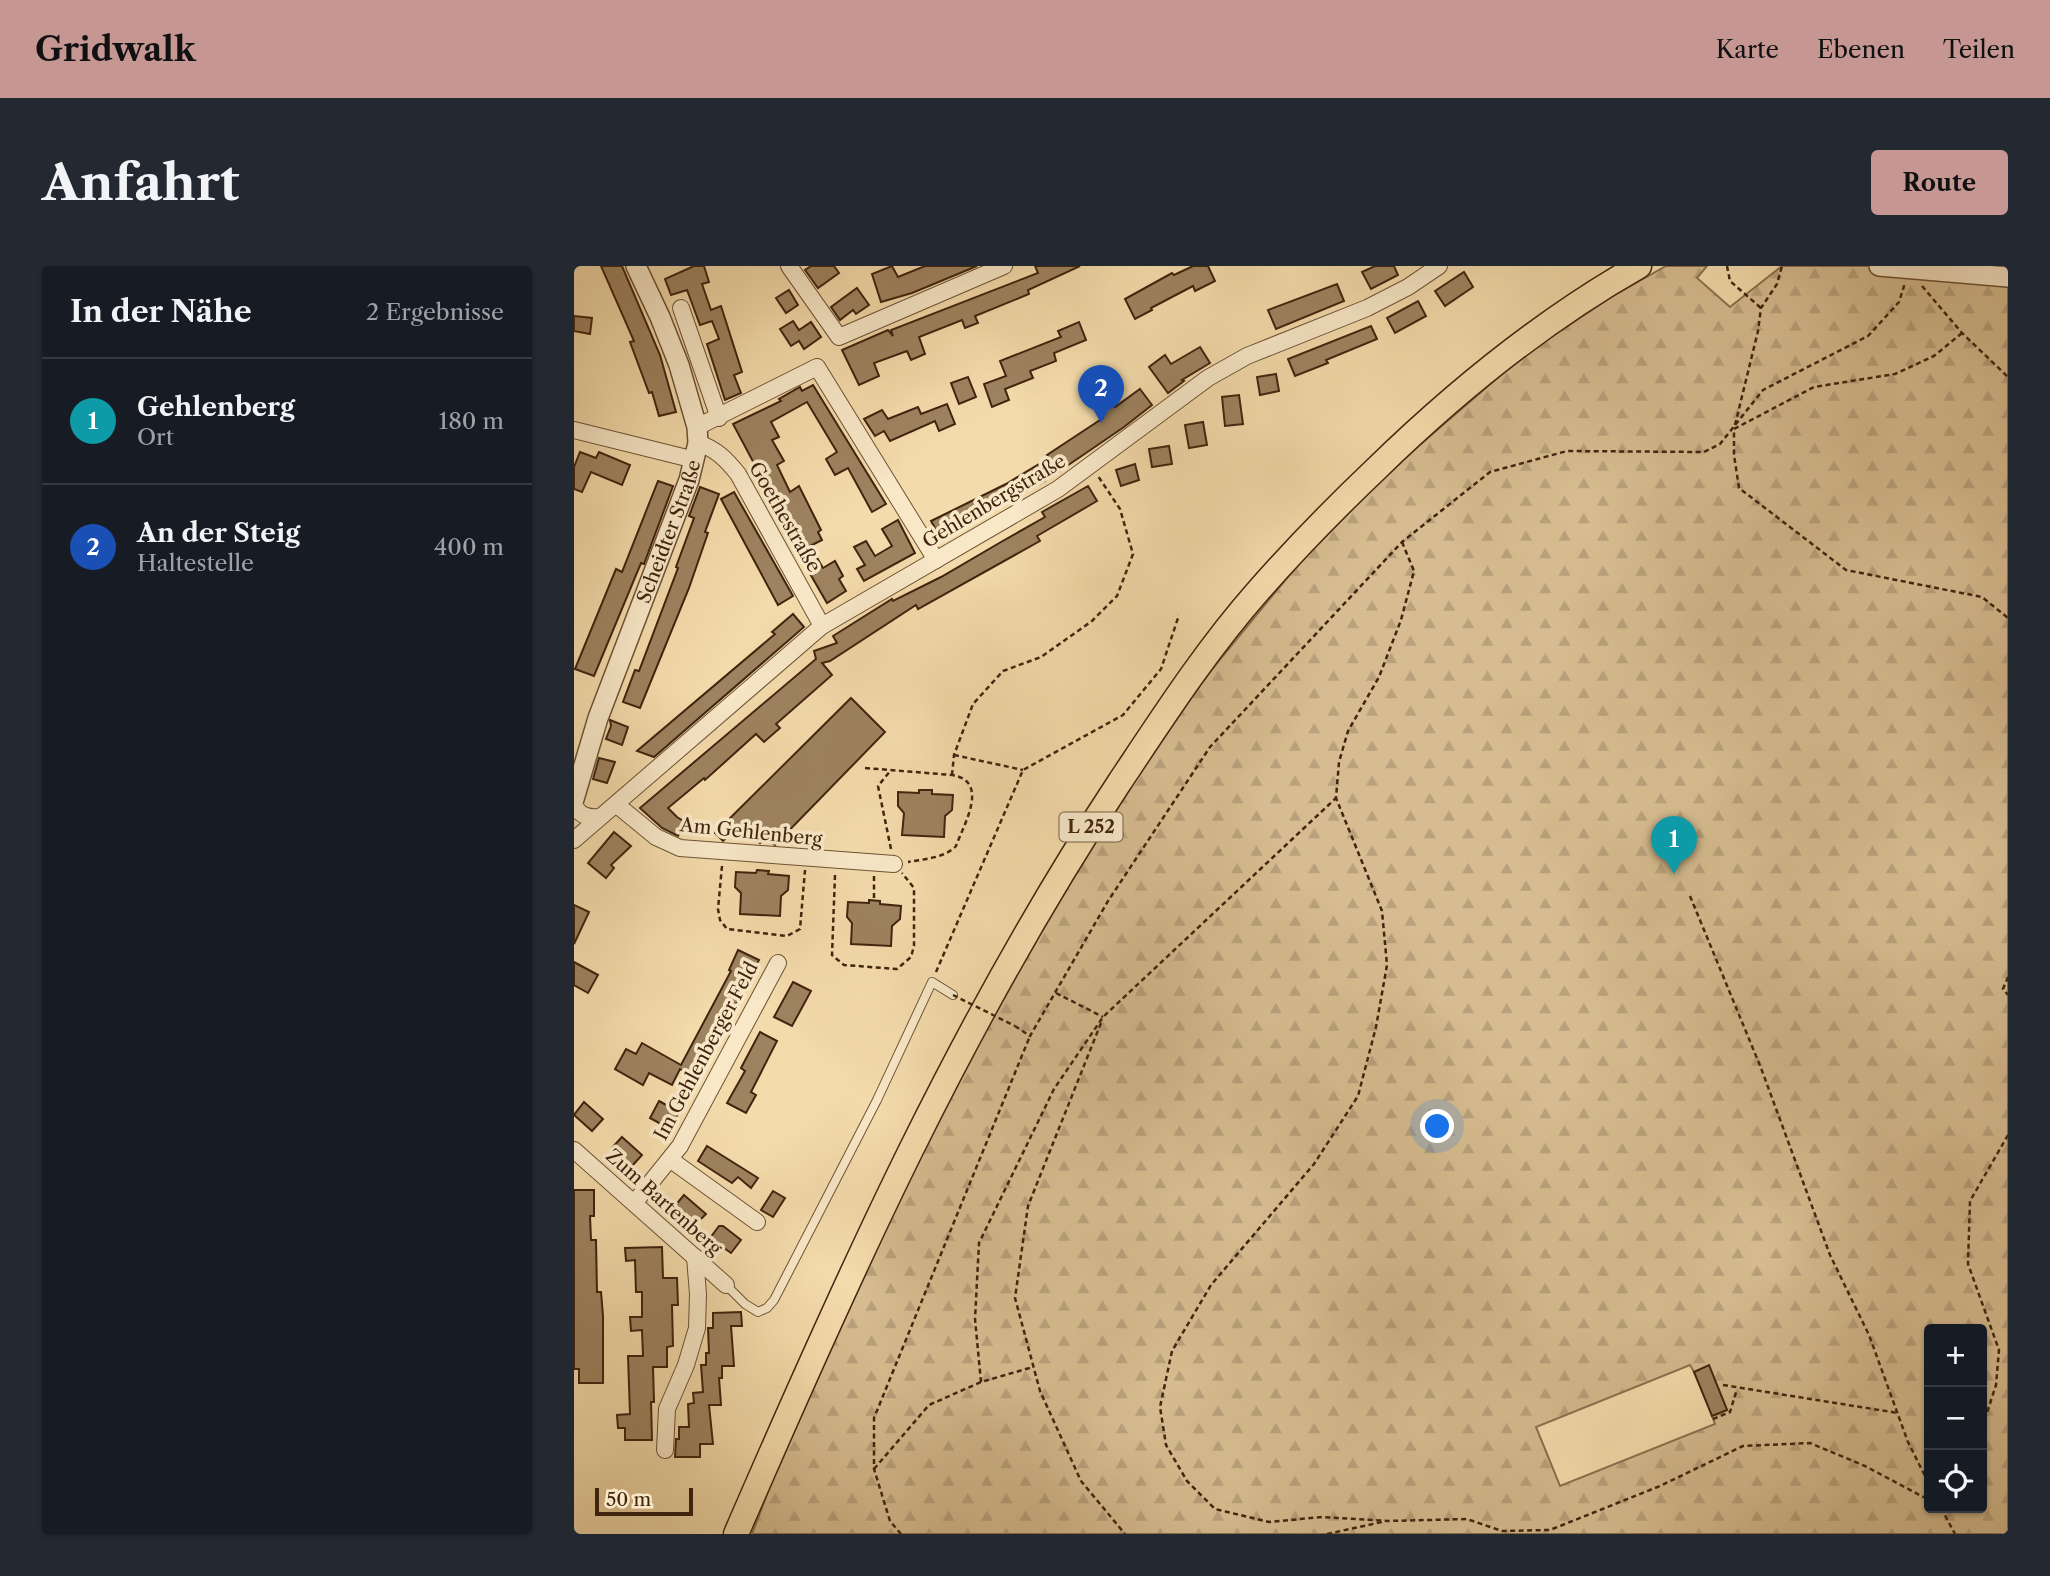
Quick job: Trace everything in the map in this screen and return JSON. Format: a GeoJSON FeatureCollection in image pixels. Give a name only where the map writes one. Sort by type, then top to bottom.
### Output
{"type":"FeatureCollection","features":[{"type":"Feature","properties":{"kind":"highway","name":"L 252"},"geometry":{"type":"LineString","coordinates":[[737,1534],[840,1298],[953,1064],[1045,899],[1196,669],[1258,591],[1335,509],[1405,441],[1493,364],[1551,322],[1639,266]]}},
{"type":"Feature","properties":{"kind":"street"},"geometry":{"type":"LineString","coordinates":[[636,266],[679,366],[696,443]]}},
{"type":"Feature","properties":{"kind":"street"},"geometry":{"type":"LineString","coordinates":[[789,266],[839,337],[996,268]]}},
{"type":"Feature","properties":{"kind":"street","name":"Gehlenbergstraße"},"geometry":{"type":"LineString","coordinates":[[574,840],[822,626],[1058,489],[1227,367],[1247,356],[1367,308],[1408,287],[1439,266]]}},
{"type":"Feature","properties":{"kind":"street"},"geometry":{"type":"LineString","coordinates":[[1879,266],[2008,277]]}},
{"type":"Feature","properties":{"kind":"street"},"geometry":{"type":"LineString","coordinates":[[681,308],[719,418]]}},
{"type":"Feature","properties":{"kind":"street"},"geometry":{"type":"LineString","coordinates":[[696,443],[719,418],[817,368],[936,560]]}},
{"type":"Feature","properties":{"kind":"street","name":"Goethestraße"},"geometry":{"type":"LineString","coordinates":[[574,430],[696,443],[720,454],[738,474],[822,626]]}},
{"type":"Feature","properties":{"kind":"street","name":"Scheidter Straße"},"geometry":{"type":"LineString","coordinates":[[574,802],[598,718],[685,491],[696,443]]}},
{"type":"Feature","properties":{"kind":"street"},"geometry":{"type":"LineString","coordinates":[[574,802],[577,811],[584,816],[600,817]]}},
{"type":"Feature","properties":{"kind":"street","name":"Am Gehlenberg"},"geometry":{"type":"LineString","coordinates":[[617,805],[646,830],[667,844],[680,848],[894,864]]}},
{"type":"Feature","properties":{"kind":"street","name":"Im Gehlenberger Feld"},"geometry":{"type":"LineString","coordinates":[[635,1202],[671,1160],[778,963]]}},
{"type":"Feature","properties":{"kind":"street","name":"Zum Bartenberg"},"geometry":{"type":"LineString","coordinates":[[574,1150],[726,1285]]}},
{"type":"Feature","properties":{"kind":"street","name":"Im Gehlenberger Feld"},"geometry":{"type":"LineString","coordinates":[[671,1160],[757,1222]]}},
{"type":"Feature","properties":{"kind":"street"},"geometry":{"type":"LineString","coordinates":[[665,1450],[667,1409],[686,1365],[696,1328],[698,1294],[695,1257]]}},
{"type":"Feature","properties":{"kind":"lane"},"geometry":{"type":"LineString","coordinates":[[726,1285],[745,1304],[758,1312],[767,1308],[774,1300],[877,1100],[932,982],[953,995]]}},
{"type":"Feature","properties":{"kind":"path"},"geometry":{"type":"LineString","coordinates":[[1727,266],[1730,281],[1761,308]]}},
{"type":"Feature","properties":{"kind":"path"},"geometry":{"type":"LineString","coordinates":[[1782,266],[1777,284],[1761,308],[1734,429],[1734,455],[1739,488],[1846,570],[1982,597],[2008,618]]}},
{"type":"Feature","properties":{"kind":"path"},"geometry":{"type":"LineString","coordinates":[[1907,267],[1962,333],[2008,377]]}},
{"type":"Feature","properties":{"kind":"path"},"geometry":{"type":"LineString","coordinates":[[901,1534],[890,1521],[874,1469],[874,1418],[1030,1036],[1108,901],[1210,747],[1402,542],[1490,472],[1567,451],[1704,452],[1720,444],[1763,390],[1868,336],[1886,313],[1899,302],[1905,289],[1907,267]]}},
{"type":"Feature","properties":{"kind":"path"},"geometry":{"type":"LineString","coordinates":[[1734,429],[1814,387],[1895,374],[1934,356],[1962,333]]}},
{"type":"Feature","properties":{"kind":"path"},"geometry":{"type":"LineString","coordinates":[[952,775],[954,755],[973,704],[1003,671],[1041,657],[1092,621],[1116,596],[1133,554],[1119,509],[1091,466]]}},
{"type":"Feature","properties":{"kind":"path"},"geometry":{"type":"LineString","coordinates":[[1402,542],[1414,571],[1401,620],[1379,677],[1348,730],[1339,762],[1336,798],[1382,911],[1387,965],[1376,1027],[1358,1096],[1314,1164],[1211,1285],[1172,1351],[1160,1407],[1166,1445],[1187,1481],[1215,1509],[1269,1522],[1322,1517],[1388,1521],[1467,1519],[1502,1531],[1550,1530],[1660,1486],[1743,1446],[1810,1443],[1865,1466],[1924,1497]]}},
{"type":"Feature","properties":{"kind":"path"},"geometry":{"type":"LineString","coordinates":[[932,982],[1023,770],[1123,715],[1161,669],[1180,615]]}},
{"type":"Feature","properties":{"kind":"path"},"geometry":{"type":"LineString","coordinates":[[954,755],[1023,770]]}},
{"type":"Feature","properties":{"kind":"path"},"geometry":{"type":"LineString","coordinates":[[865,768],[961,776],[969,783],[973,793],[973,802],[956,846],[951,851],[936,857],[894,864]]}},
{"type":"Feature","properties":{"kind":"path"},"geometry":{"type":"LineString","coordinates":[[835,861],[832,955],[844,965],[897,969],[911,957],[914,946],[914,888],[894,864],[878,786],[891,770]]}},
{"type":"Feature","properties":{"kind":"path"},"geometry":{"type":"LineString","coordinates":[[981,1382],[975,1319],[979,1243],[1054,1089],[1103,1017],[1336,798]]}},
{"type":"Feature","properties":{"kind":"path"},"geometry":{"type":"LineString","coordinates":[[723,852],[720,920],[727,929],[787,936],[800,929],[806,859]]}},
{"type":"Feature","properties":{"kind":"path"},"geometry":{"type":"LineString","coordinates":[[874,863],[874,900]]}},
{"type":"Feature","properties":{"kind":"path"},"geometry":{"type":"LineString","coordinates":[[1690,896],[1761,1068],[1830,1255],[1869,1335],[1908,1443],[1924,1474]]}},
{"type":"Feature","properties":{"kind":"path"},"geometry":{"type":"LineString","coordinates":[[2008,977],[2003,989],[2008,995]]}},
{"type":"Feature","properties":{"kind":"path"},"geometry":{"type":"LineString","coordinates":[[1056,993],[1103,1017]]}},
{"type":"Feature","properties":{"kind":"path"},"geometry":{"type":"LineString","coordinates":[[953,995],[1016,1026],[1030,1036]]}},
{"type":"Feature","properties":{"kind":"path"},"geometry":{"type":"LineString","coordinates":[[1103,1017],[1093,1049],[1059,1124],[1028,1206],[1015,1298],[1040,1391],[1081,1481],[1125,1534]]}},
{"type":"Feature","properties":{"kind":"path"},"geometry":{"type":"LineString","coordinates":[[1987,1413],[1996,1385],[1998,1350],[1968,1264],[1970,1201],[2008,1135]]}},
{"type":"Feature","properties":{"kind":"path"},"geometry":{"type":"LineString","coordinates":[[874,1469],[929,1405],[981,1382],[1033,1367]]}},
{"type":"Feature","properties":{"kind":"path"},"geometry":{"type":"LineString","coordinates":[[1723,1385],[1898,1413]]}},
{"type":"Feature","properties":{"kind":"path"},"geometry":{"type":"LineString","coordinates":[[1713,1419],[1730,1412],[1738,1388]]}},
{"type":"Feature","properties":{"kind":"path"},"geometry":{"type":"LineString","coordinates":[[1944,1513],[1955,1534]]}},
{"type":"Feature","properties":{"kind":"path"},"geometry":{"type":"LineString","coordinates":[[1327,1534],[1388,1521]]}},
{"type":"Feature","properties":{"kind":"green space"},"geometry":{"type":"Polygon","coordinates":[[[1666,266],[1707,266],[1697,278],[1730,307],[1782,266],[2008,266],[2008,1534],[752,1534],[775,1473],[881,1230],[952,1085],[1099,830],[1159,741],[1213,668],[1301,561],[1386,474],[1524,355],[1613,296],[1666,266]],[[1690,1365],[1536,1427],[1560,1486],[1715,1424],[1712,1416],[1727,1410],[1709,1366],[1694,1372],[1690,1365]]]}},
{"type":"Feature","properties":{"kind":"building"},"geometry":{"type":"Polygon","coordinates":[[[601,266],[622,266],[660,355],[676,412],[659,416],[652,392],[649,393],[630,342],[634,341],[601,266]]]}},
{"type":"Feature","properties":{"kind":"building"},"geometry":{"type":"Polygon","coordinates":[[[694,266],[704,266],[709,282],[702,284],[711,310],[721,306],[742,372],[734,375],[741,393],[725,400],[707,344],[719,339],[712,321],[700,325],[687,290],[671,295],[665,279],[694,266]]]}},
{"type":"Feature","properties":{"kind":"building"},"geometry":{"type":"Polygon","coordinates":[[[811,266],[834,266],[839,273],[818,288],[805,270],[811,266]]]}},
{"type":"Feature","properties":{"kind":"building"},"geometry":{"type":"Polygon","coordinates":[[[892,266],[898,277],[925,266],[977,266],[912,293],[881,302],[872,274],[892,266]]]}},
{"type":"Feature","properties":{"kind":"building"},"geometry":{"type":"Polygon","coordinates":[[[1035,266],[1080,266],[1028,290],[1029,294],[975,316],[978,323],[965,328],[962,320],[919,337],[925,354],[911,360],[907,351],[874,363],[879,376],[859,385],[842,350],[888,330],[893,336],[891,330],[1038,273],[1035,266]]]}},
{"type":"Feature","properties":{"kind":"building"},"geometry":{"type":"Polygon","coordinates":[[[1193,266],[1208,266],[1215,281],[1195,291],[1193,286],[1135,319],[1125,299],[1172,273],[1174,275],[1193,266]]]}},
{"type":"Feature","properties":{"kind":"building"},"geometry":{"type":"Polygon","coordinates":[[[1375,266],[1394,266],[1398,275],[1371,289],[1362,272],[1375,266]]]}},
{"type":"Feature","properties":{"kind":"building"},"geometry":{"type":"Polygon","coordinates":[[[1464,272],[1473,287],[1445,306],[1435,291],[1464,272]]]}},
{"type":"Feature","properties":{"kind":"building"},"geometry":{"type":"Polygon","coordinates":[[[1337,284],[1344,301],[1276,329],[1268,310],[1337,284]]]}},
{"type":"Feature","properties":{"kind":"building"},"geometry":{"type":"Polygon","coordinates":[[[857,288],[869,305],[856,314],[853,310],[840,320],[831,307],[857,288]]]}},
{"type":"Feature","properties":{"kind":"building"},"geometry":{"type":"Polygon","coordinates":[[[789,290],[798,305],[786,313],[776,298],[789,290]]]}},
{"type":"Feature","properties":{"kind":"building"},"geometry":{"type":"Polygon","coordinates":[[[1418,301],[1426,316],[1395,333],[1387,318],[1418,301]]]}},
{"type":"Feature","properties":{"kind":"building"},"geometry":{"type":"Polygon","coordinates":[[[574,316],[592,318],[590,334],[574,331],[574,316]]]}},
{"type":"Feature","properties":{"kind":"building"},"geometry":{"type":"Polygon","coordinates":[[[793,321],[799,330],[811,322],[821,337],[804,349],[799,341],[791,346],[780,329],[793,321]]]}},
{"type":"Feature","properties":{"kind":"building"},"geometry":{"type":"Polygon","coordinates":[[[1079,322],[1086,340],[1054,353],[1056,361],[1030,371],[1033,378],[1005,389],[1009,400],[992,407],[984,384],[1006,376],[1000,361],[1061,337],[1058,331],[1079,322]]]}},
{"type":"Feature","properties":{"kind":"building"},"geometry":{"type":"Polygon","coordinates":[[[1371,326],[1377,339],[1295,376],[1288,359],[1371,326]]]}},
{"type":"Feature","properties":{"kind":"building"},"geometry":{"type":"Polygon","coordinates":[[[1200,347],[1210,363],[1182,380],[1184,381],[1168,393],[1149,367],[1165,355],[1171,364],[1200,347]]]}},
{"type":"Feature","properties":{"kind":"building"},"geometry":{"type":"Polygon","coordinates":[[[1276,374],[1279,391],[1260,395],[1257,377],[1276,374]]]}},
{"type":"Feature","properties":{"kind":"building"},"geometry":{"type":"Polygon","coordinates":[[[968,377],[976,397],[959,404],[951,383],[968,377]]]}},
{"type":"Feature","properties":{"kind":"building"},"geometry":{"type":"Polygon","coordinates":[[[813,385],[886,504],[872,512],[848,468],[835,475],[826,459],[837,452],[807,402],[771,422],[779,437],[772,440],[784,461],[777,465],[790,492],[799,486],[821,530],[818,532],[822,540],[810,546],[823,568],[835,561],[843,576],[839,579],[846,591],[827,603],[798,553],[801,551],[774,501],[778,499],[768,480],[764,482],[733,424],[781,401],[779,399],[800,387],[802,391],[813,385]]]}},
{"type":"Feature","properties":{"kind":"building"},"geometry":{"type":"Polygon","coordinates":[[[1140,389],[1152,405],[1124,427],[1045,481],[940,537],[931,521],[1006,484],[1049,458],[1047,455],[1103,418],[1097,409],[1110,400],[1115,407],[1140,389]]]}},
{"type":"Feature","properties":{"kind":"building"},"geometry":{"type":"Polygon","coordinates":[[[1239,395],[1243,424],[1225,426],[1222,397],[1239,395]]]}},
{"type":"Feature","properties":{"kind":"building"},"geometry":{"type":"Polygon","coordinates":[[[947,404],[955,424],[939,431],[935,421],[890,441],[884,431],[875,436],[864,419],[882,410],[888,419],[918,407],[921,414],[947,404]]]}},
{"type":"Feature","properties":{"kind":"building"},"geometry":{"type":"Polygon","coordinates":[[[1203,422],[1207,445],[1189,448],[1185,425],[1203,422]]]}},
{"type":"Feature","properties":{"kind":"building"},"geometry":{"type":"Polygon","coordinates":[[[1169,446],[1172,464],[1152,467],[1149,449],[1169,446]]]}},
{"type":"Feature","properties":{"kind":"building"},"geometry":{"type":"Polygon","coordinates":[[[580,452],[596,458],[599,452],[630,465],[622,485],[591,472],[582,492],[574,489],[574,467],[580,452]]]}},
{"type":"Feature","properties":{"kind":"building"},"geometry":{"type":"Polygon","coordinates":[[[1135,464],[1139,480],[1121,486],[1116,470],[1135,464]]]}},
{"type":"Feature","properties":{"kind":"building"},"geometry":{"type":"Polygon","coordinates":[[[658,481],[673,486],[644,564],[641,563],[594,676],[575,669],[616,569],[622,572],[658,481]]]}},
{"type":"Feature","properties":{"kind":"building"},"geometry":{"type":"Polygon","coordinates":[[[1088,486],[1097,501],[1037,536],[1040,541],[918,609],[916,605],[830,661],[822,663],[832,675],[776,724],[780,728],[764,742],[756,734],[705,780],[704,778],[668,808],[685,822],[678,836],[662,828],[640,808],[816,659],[814,651],[837,643],[833,636],[892,599],[893,601],[941,577],[1045,517],[1042,512],[1088,486]]]}},
{"type":"Feature","properties":{"kind":"building"},"geometry":{"type":"Polygon","coordinates":[[[700,487],[719,494],[689,588],[640,708],[623,702],[635,670],[639,671],[678,568],[676,567],[694,518],[689,516],[700,487]]]}},
{"type":"Feature","properties":{"kind":"building"},"geometry":{"type":"Polygon","coordinates":[[[734,492],[793,596],[778,605],[721,499],[734,492]]]}},
{"type":"Feature","properties":{"kind":"building"},"geometry":{"type":"Polygon","coordinates":[[[898,520],[915,553],[864,581],[857,569],[865,565],[854,547],[866,541],[875,556],[892,546],[882,529],[898,520]]]}},
{"type":"Feature","properties":{"kind":"building"},"geometry":{"type":"Polygon","coordinates":[[[793,614],[804,627],[654,757],[637,751],[775,634],[772,632],[793,614]]]}},
{"type":"Feature","properties":{"kind":"building"},"geometry":{"type":"Polygon","coordinates":[[[851,698],[885,732],[775,845],[765,838],[760,843],[741,825],[723,841],[715,833],[851,698]]]}},
{"type":"Feature","properties":{"kind":"building"},"geometry":{"type":"Polygon","coordinates":[[[610,720],[628,727],[622,745],[606,739],[611,726],[610,720]]]}},
{"type":"Feature","properties":{"kind":"building"},"geometry":{"type":"Polygon","coordinates":[[[599,758],[615,762],[607,783],[593,779],[599,758]]]}},
{"type":"Feature","properties":{"kind":"building"},"geometry":{"type":"Polygon","coordinates":[[[919,790],[953,795],[952,810],[945,816],[944,837],[902,835],[904,813],[898,806],[898,792],[919,793],[919,790]]]}},
{"type":"Feature","properties":{"kind":"building"},"geometry":{"type":"Polygon","coordinates":[[[614,832],[631,846],[611,865],[614,868],[606,878],[588,863],[614,832]]]}},
{"type":"Feature","properties":{"kind":"building"},"geometry":{"type":"Polygon","coordinates":[[[757,870],[789,876],[788,890],[781,896],[780,916],[740,914],[741,893],[735,887],[736,872],[756,873],[757,870]]]}},
{"type":"Feature","properties":{"kind":"building"},"geometry":{"type":"Polygon","coordinates":[[[869,900],[901,906],[900,919],[892,926],[891,946],[851,944],[852,923],[847,917],[848,902],[869,903],[869,900]]]}},
{"type":"Feature","properties":{"kind":"building"},"geometry":{"type":"Polygon","coordinates":[[[574,905],[589,912],[574,944],[574,905]]]}},
{"type":"Feature","properties":{"kind":"building"},"geometry":{"type":"Polygon","coordinates":[[[738,950],[759,960],[697,1078],[680,1069],[672,1085],[649,1073],[643,1085],[615,1069],[626,1049],[636,1054],[642,1043],[681,1065],[731,971],[729,970],[738,950]]]}},
{"type":"Feature","properties":{"kind":"building"},"geometry":{"type":"Polygon","coordinates":[[[574,962],[598,975],[588,993],[574,985],[574,962]]]}},
{"type":"Feature","properties":{"kind":"building"},"geometry":{"type":"Polygon","coordinates":[[[793,982],[811,991],[792,1026],[774,1017],[793,982]]]}},
{"type":"Feature","properties":{"kind":"building"},"geometry":{"type":"Polygon","coordinates":[[[760,1032],[777,1041],[751,1092],[756,1095],[746,1113],[727,1103],[745,1071],[741,1068],[760,1032]]]}},
{"type":"Feature","properties":{"kind":"building"},"geometry":{"type":"Polygon","coordinates":[[[659,1101],[679,1112],[670,1129],[650,1118],[659,1101]]]}},
{"type":"Feature","properties":{"kind":"building"},"geometry":{"type":"Polygon","coordinates":[[[584,1102],[603,1119],[592,1131],[574,1115],[584,1102]]]}},
{"type":"Feature","properties":{"kind":"building"},"geometry":{"type":"Polygon","coordinates":[[[622,1137],[642,1155],[631,1167],[611,1149],[622,1137]]]}},
{"type":"Feature","properties":{"kind":"building"},"geometry":{"type":"Polygon","coordinates":[[[707,1146],[758,1178],[751,1188],[738,1177],[732,1183],[698,1161],[707,1146]]]}},
{"type":"Feature","properties":{"kind":"building"},"geometry":{"type":"Polygon","coordinates":[[[574,1190],[594,1190],[594,1216],[590,1216],[591,1240],[596,1240],[597,1292],[601,1292],[603,1383],[579,1383],[579,1369],[574,1369],[574,1190]]]}},
{"type":"Feature","properties":{"kind":"building"},"geometry":{"type":"Polygon","coordinates":[[[773,1191],[785,1198],[773,1217],[761,1210],[773,1191]]]}},
{"type":"Feature","properties":{"kind":"building"},"geometry":{"type":"Polygon","coordinates":[[[684,1195],[706,1214],[695,1225],[674,1207],[684,1195]]]}},
{"type":"Feature","properties":{"kind":"building"},"geometry":{"type":"Polygon","coordinates":[[[719,1226],[723,1226],[741,1240],[731,1253],[710,1238],[719,1226]]]}},
{"type":"Feature","properties":{"kind":"building"},"geometry":{"type":"Polygon","coordinates":[[[662,1247],[663,1278],[677,1278],[678,1305],[672,1305],[673,1346],[667,1347],[667,1367],[653,1367],[652,1440],[625,1440],[625,1428],[618,1428],[617,1415],[630,1414],[628,1356],[643,1356],[642,1330],[631,1331],[630,1317],[642,1317],[642,1292],[636,1292],[635,1260],[626,1261],[625,1248],[662,1247]]]}},
{"type":"Feature","properties":{"kind":"building"},"geometry":{"type":"Polygon","coordinates":[[[741,1312],[742,1326],[731,1326],[734,1366],[722,1366],[722,1378],[719,1378],[721,1405],[709,1405],[713,1444],[700,1444],[700,1457],[675,1457],[679,1427],[689,1427],[688,1404],[694,1403],[693,1393],[703,1392],[701,1365],[706,1365],[706,1353],[709,1353],[708,1328],[713,1328],[713,1313],[741,1312]]]}},
{"type":"Feature","properties":{"kind":"building"},"geometry":{"type":"Polygon","coordinates":[[[1709,1365],[1727,1410],[1712,1416],[1694,1372],[1709,1365]]]}},
{"type":"Feature","properties":{"kind":"place","name":"An der Steig"},"geometry":{"type":"Point","coordinates":[1101,423]}},
{"type":"Feature","properties":{"kind":"place","name":"Gehlenberg"},"geometry":{"type":"Point","coordinates":[1674,874]}}]}
